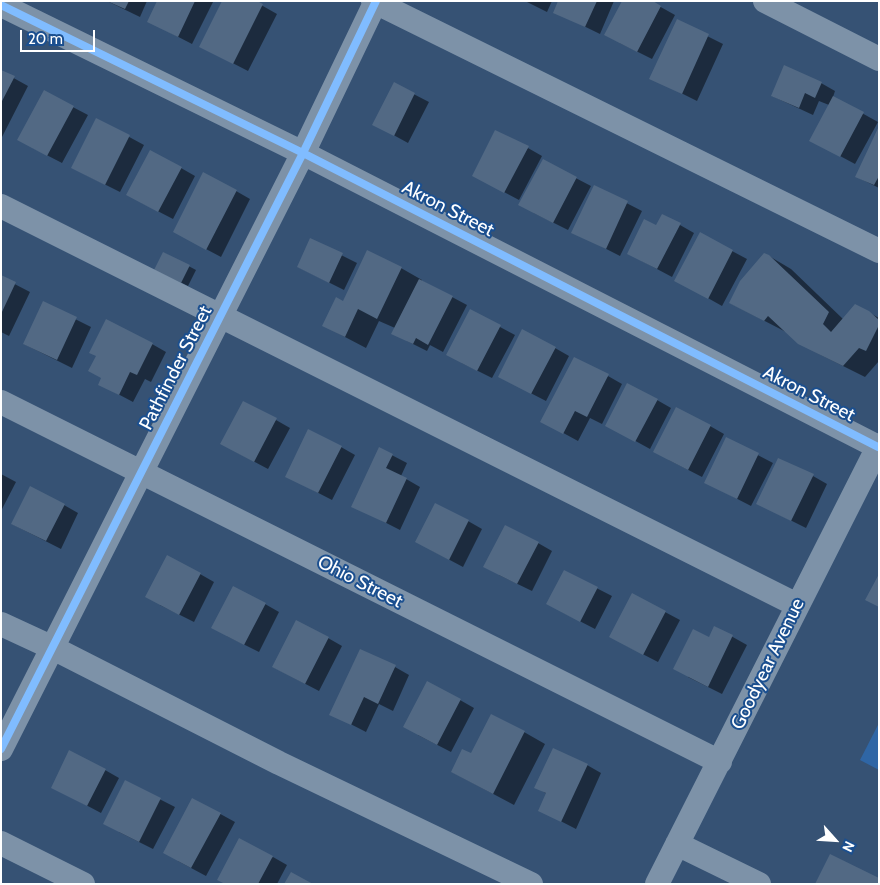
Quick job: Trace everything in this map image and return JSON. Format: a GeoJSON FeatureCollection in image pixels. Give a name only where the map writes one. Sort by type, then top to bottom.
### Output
{"type":"FeatureCollection","features":[{"type":"Feature","properties":{"kind":"street"},"geometry":{"type":"LineString","coordinates":[[765,1],[879,59]]}},
{"type":"Feature","properties":{"kind":"street"},"geometry":{"type":"LineString","coordinates":[[375,2],[879,251]]}},
{"type":"Feature","properties":{"kind":"street","name":"Pathfinder Street"},"geometry":{"type":"LineString","coordinates":[[1,749],[303,153],[375,2]]}},
{"type":"Feature","properties":{"kind":"street","name":"Akron Street"},"geometry":{"type":"LineString","coordinates":[[1,5],[303,153],[878,446]]}},
{"type":"Feature","properties":{"kind":"street"},"geometry":{"type":"LineString","coordinates":[[1,206],[797,605]]}},
{"type":"Feature","properties":{"kind":"street","name":"Ohio Street"},"geometry":{"type":"LineString","coordinates":[[1,402],[720,762]]}},
{"type":"Feature","properties":{"kind":"street","name":"Goodyear Avenue"},"geometry":{"type":"LineString","coordinates":[[657,884],[878,446]]}},
{"type":"Feature","properties":{"kind":"street"},"geometry":{"type":"LineString","coordinates":[[1,624],[53,648],[279,763],[531,884]]}},
{"type":"Feature","properties":{"kind":"street"},"geometry":{"type":"LineString","coordinates":[[1,843],[83,884]]}},
{"type":"Feature","properties":{"kind":"street"},"geometry":{"type":"LineString","coordinates":[[678,844],[759,884]]}},
{"type":"Feature","properties":{"kind":"shaded area"},"geometry":{"type":"Polygon","coordinates":[[[879,723],[879,770],[860,760],[879,723]]]}},
{"type":"Feature","properties":{"kind":"building"},"geometry":{"type":"Polygon","coordinates":[[[107,1],[129,1],[125,9],[107,1]]]}},
{"type":"Feature","properties":{"kind":"building"},"geometry":{"type":"Polygon","coordinates":[[[157,1],[195,1],[178,37],[147,22],[157,1]]]}},
{"type":"Feature","properties":{"kind":"building"},"geometry":{"type":"Polygon","coordinates":[[[222,1],[257,1],[263,4],[233,64],[199,47],[222,1]]]}},
{"type":"Feature","properties":{"kind":"building"},"geometry":{"type":"Polygon","coordinates":[[[558,1],[597,1],[585,27],[553,13],[558,1]]]}},
{"type":"Feature","properties":{"kind":"building"},"geometry":{"type":"Polygon","coordinates":[[[622,1],[653,1],[661,6],[637,52],[604,35],[622,1]]]}},
{"type":"Feature","properties":{"kind":"building"},"geometry":{"type":"Polygon","coordinates":[[[677,19],[709,34],[682,94],[649,79],[677,19]]]}},
{"type":"Feature","properties":{"kind":"building"},"geometry":{"type":"Polygon","coordinates":[[[784,65],[822,82],[815,98],[805,93],[799,108],[771,96],[784,65]]]}},
{"type":"Feature","properties":{"kind":"building"},"geometry":{"type":"Polygon","coordinates":[[[1,70],[15,76],[1,103],[1,70]]]}},
{"type":"Feature","properties":{"kind":"building"},"geometry":{"type":"Polygon","coordinates":[[[394,82],[415,93],[394,136],[372,125],[394,82]]]}},
{"type":"Feature","properties":{"kind":"building"},"geometry":{"type":"Polygon","coordinates":[[[44,90],[74,106],[47,156],[17,140],[44,90]]]}},
{"type":"Feature","properties":{"kind":"building"},"geometry":{"type":"Polygon","coordinates":[[[833,96],[864,112],[840,157],[809,141],[833,96]]]}},
{"type":"Feature","properties":{"kind":"building"},"geometry":{"type":"Polygon","coordinates":[[[96,118],[130,135],[105,185],[71,168],[96,118]]]}},
{"type":"Feature","properties":{"kind":"building"},"geometry":{"type":"Polygon","coordinates":[[[879,126],[879,176],[874,185],[855,177],[879,126]]]}},
{"type":"Feature","properties":{"kind":"building"},"geometry":{"type":"Polygon","coordinates":[[[495,130],[529,146],[504,193],[472,176],[495,130]]]}},
{"type":"Feature","properties":{"kind":"building"},"geometry":{"type":"Polygon","coordinates":[[[150,150],[182,167],[158,212],[126,195],[150,150]]]}},
{"type":"Feature","properties":{"kind":"building"},"geometry":{"type":"Polygon","coordinates":[[[543,159],[577,177],[553,223],[518,205],[543,159]]]}},
{"type":"Feature","properties":{"kind":"building"},"geometry":{"type":"Polygon","coordinates":[[[203,172],[237,190],[206,250],[173,232],[203,172]]]}},
{"type":"Feature","properties":{"kind":"building"},"geometry":{"type":"Polygon","coordinates":[[[594,185],[628,201],[606,249],[571,233],[594,185]]]}},
{"type":"Feature","properties":{"kind":"building"},"geometry":{"type":"Polygon","coordinates":[[[662,214],[681,223],[657,269],[627,254],[644,219],[656,225],[662,214]]]}},
{"type":"Feature","properties":{"kind":"building"},"geometry":{"type":"Polygon","coordinates":[[[700,232],[733,250],[708,299],[674,281],[700,232]]]}},
{"type":"Feature","properties":{"kind":"building"},"geometry":{"type":"Polygon","coordinates":[[[310,238],[343,253],[329,283],[297,267],[310,238]]]}},
{"type":"Feature","properties":{"kind":"building"},"geometry":{"type":"Polygon","coordinates":[[[367,250],[402,267],[377,319],[358,309],[345,337],[322,326],[336,297],[343,301],[367,250]]]}},
{"type":"Feature","properties":{"kind":"building"},"geometry":{"type":"Polygon","coordinates":[[[163,252],[190,265],[181,283],[154,270],[163,252]]]}},
{"type":"Feature","properties":{"kind":"building"},"geometry":{"type":"Polygon","coordinates":[[[764,253],[769,255],[829,312],[823,324],[831,332],[855,304],[869,311],[879,320],[879,325],[866,351],[859,348],[843,366],[798,344],[768,316],[764,321],[729,303],[740,281],[764,253]]]}},
{"type":"Feature","properties":{"kind":"building"},"geometry":{"type":"Polygon","coordinates":[[[1,275],[16,282],[1,314],[1,275]]]}},
{"type":"Feature","properties":{"kind":"building"},"geometry":{"type":"Polygon","coordinates":[[[419,279],[453,296],[428,345],[416,338],[413,344],[391,334],[419,279]]]}},
{"type":"Feature","properties":{"kind":"building"},"geometry":{"type":"Polygon","coordinates":[[[43,301],[77,317],[57,360],[23,344],[43,301]]]}},
{"type":"Feature","properties":{"kind":"building"},"geometry":{"type":"Polygon","coordinates":[[[470,309],[501,325],[477,371],[446,355],[470,309]]]}},
{"type":"Feature","properties":{"kind":"building"},"geometry":{"type":"Polygon","coordinates":[[[106,319],[153,343],[137,375],[130,372],[119,395],[98,385],[101,378],[88,371],[96,356],[89,353],[106,319]]]}},
{"type":"Feature","properties":{"kind":"building"},"geometry":{"type":"Polygon","coordinates":[[[522,329],[556,347],[531,394],[498,377],[522,329]]]}},
{"type":"Feature","properties":{"kind":"building"},"geometry":{"type":"Polygon","coordinates":[[[574,357],[609,374],[587,417],[575,411],[563,434],[540,422],[574,357]]]}},
{"type":"Feature","properties":{"kind":"building"},"geometry":{"type":"Polygon","coordinates":[[[627,383],[658,399],[635,442],[605,426],[627,383]]]}},
{"type":"Feature","properties":{"kind":"building"},"geometry":{"type":"Polygon","coordinates":[[[243,401],[277,418],[254,462],[220,444],[243,401]]]}},
{"type":"Feature","properties":{"kind":"building"},"geometry":{"type":"Polygon","coordinates":[[[676,407],[711,425],[688,470],[653,452],[676,407]]]}},
{"type":"Feature","properties":{"kind":"building"},"geometry":{"type":"Polygon","coordinates":[[[308,429],[342,446],[318,493],[285,477],[308,429]]]}},
{"type":"Feature","properties":{"kind":"building"},"geometry":{"type":"Polygon","coordinates":[[[726,437],[759,453],[737,499],[704,483],[726,437]]]}},
{"type":"Feature","properties":{"kind":"building"},"geometry":{"type":"Polygon","coordinates":[[[379,447],[393,454],[386,468],[407,478],[386,523],[351,507],[379,447]]]}},
{"type":"Feature","properties":{"kind":"building"},"geometry":{"type":"Polygon","coordinates":[[[778,458],[814,474],[791,521],[756,504],[778,458]]]}},
{"type":"Feature","properties":{"kind":"building"},"geometry":{"type":"Polygon","coordinates":[[[30,486],[65,504],[46,541],[11,524],[30,486]]]}},
{"type":"Feature","properties":{"kind":"building"},"geometry":{"type":"Polygon","coordinates":[[[435,503],[469,520],[449,560],[415,542],[435,503]]]}},
{"type":"Feature","properties":{"kind":"building"},"geometry":{"type":"Polygon","coordinates":[[[505,525],[539,542],[517,584],[483,567],[505,525]]]}},
{"type":"Feature","properties":{"kind":"building"},"geometry":{"type":"Polygon","coordinates":[[[167,555],[201,573],[179,615],[145,597],[167,555]]]}},
{"type":"Feature","properties":{"kind":"building"},"geometry":{"type":"Polygon","coordinates":[[[564,570],[598,587],[580,622],[546,604],[564,570]]]}},
{"type":"Feature","properties":{"kind":"building"},"geometry":{"type":"Polygon","coordinates":[[[879,574],[879,607],[865,600],[879,574]]]}},
{"type":"Feature","properties":{"kind":"building"},"geometry":{"type":"Polygon","coordinates":[[[233,586],[266,603],[244,645],[211,628],[233,586]]]}},
{"type":"Feature","properties":{"kind":"building"},"geometry":{"type":"Polygon","coordinates":[[[632,593],[666,611],[643,655],[609,637],[632,593]]]}},
{"type":"Feature","properties":{"kind":"building"},"geometry":{"type":"Polygon","coordinates":[[[296,620],[329,637],[305,684],[272,667],[296,620]]]}},
{"type":"Feature","properties":{"kind":"building"},"geometry":{"type":"Polygon","coordinates":[[[714,626],[733,635],[708,687],[673,669],[693,629],[709,637],[714,626]]]}},
{"type":"Feature","properties":{"kind":"building"},"geometry":{"type":"Polygon","coordinates":[[[360,649],[396,665],[378,704],[364,697],[351,725],[329,715],[360,649]]]}},
{"type":"Feature","properties":{"kind":"building"},"geometry":{"type":"Polygon","coordinates":[[[427,681],[461,699],[437,745],[403,727],[427,681]]]}},
{"type":"Feature","properties":{"kind":"building"},"geometry":{"type":"Polygon","coordinates":[[[491,714],[525,731],[493,794],[451,772],[462,749],[471,753],[491,714]]]}},
{"type":"Feature","properties":{"kind":"building"},"geometry":{"type":"Polygon","coordinates":[[[553,748],[588,764],[561,822],[538,811],[546,793],[534,788],[553,748]]]}},
{"type":"Feature","properties":{"kind":"building"},"geometry":{"type":"Polygon","coordinates":[[[69,750],[106,769],[87,806],[51,788],[69,750]]]}},
{"type":"Feature","properties":{"kind":"building"},"geometry":{"type":"Polygon","coordinates":[[[125,780],[161,798],[139,842],[103,824],[125,780]]]}},
{"type":"Feature","properties":{"kind":"building"},"geometry":{"type":"Polygon","coordinates":[[[192,798],[221,813],[191,868],[163,853],[192,798]]]}},
{"type":"Feature","properties":{"kind":"building"},"geometry":{"type":"Polygon","coordinates":[[[239,838],[273,856],[258,884],[225,884],[217,880],[239,838]]]}},
{"type":"Feature","properties":{"kind":"building"},"geometry":{"type":"Polygon","coordinates":[[[830,854],[879,878],[879,884],[815,884],[830,854]]]}},
{"type":"Feature","properties":{"kind":"building"},"geometry":{"type":"Polygon","coordinates":[[[291,872],[313,884],[284,884],[291,872]]]}},
{"type":"Feature","properties":{"kind":"cycle path"},"geometry":{"type":"LineString","coordinates":[[1,749],[303,153],[376,1]]}},
{"type":"Feature","properties":{"kind":"cycle path"},"geometry":{"type":"LineString","coordinates":[[1,5],[303,153],[878,447]]}}]}
